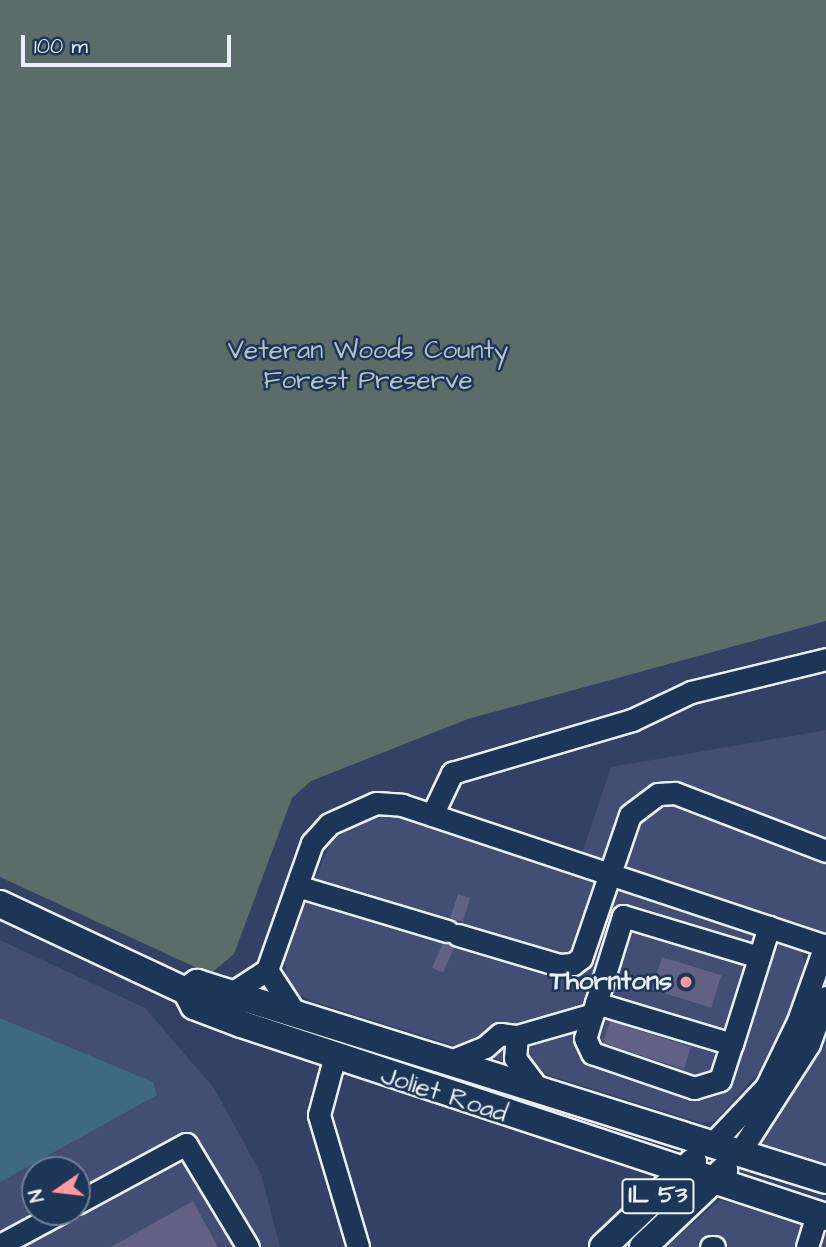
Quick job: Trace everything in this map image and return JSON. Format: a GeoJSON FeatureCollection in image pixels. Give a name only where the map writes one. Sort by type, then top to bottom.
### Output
{"type":"FeatureCollection","features":[{"type":"Feature","properties":{"kind":"main road","name":"Joliet Road"},"geometry":{"type":"LineString","coordinates":[[0,904],[186,991],[194,1006],[334,1059],[714,1181]]}},
{"type":"Feature","properties":{"kind":"main road","name":"Joliet Road"},"geometry":{"type":"LineString","coordinates":[[186,991],[197,983],[712,1144]]}},
{"type":"Feature","properties":{"kind":"main road","name":"IL 53"},"geometry":{"type":"LineString","coordinates":[[603,1247],[712,1144],[826,1180]]}},
{"type":"Feature","properties":{"kind":"main road","name":"IL 53"},"geometry":{"type":"LineString","coordinates":[[643,1247],[714,1181],[739,1153]]}},
{"type":"Feature","properties":{"kind":"main road","name":"IL 53"},"geometry":{"type":"LineString","coordinates":[[714,1181],[822,1215]]}},
{"type":"Feature","properties":{"kind":"lane"},"geometry":{"type":"LineString","coordinates":[[432,815],[452,774],[632,720],[691,692],[826,659]]}},
{"type":"Feature","properties":{"kind":"lane"},"geometry":{"type":"LineString","coordinates":[[297,886],[559,965],[573,964],[581,958],[630,815],[658,794],[675,793],[826,851]]}},
{"type":"Feature","properties":{"kind":"lane"},"geometry":{"type":"LineString","coordinates":[[230,994],[267,971],[312,844],[351,810],[402,805],[825,946],[798,1021],[766,1087],[712,1144]]}},
{"type":"Feature","properties":{"kind":"lane"},"geometry":{"type":"LineString","coordinates":[[759,957],[624,916],[585,1038],[592,1053],[694,1088],[720,1080],[769,927]]}},
{"type":"Feature","properties":{"kind":"lane"},"geometry":{"type":"LineString","coordinates":[[267,971],[297,1016]]}},
{"type":"Feature","properties":{"kind":"lane"},"geometry":{"type":"LineString","coordinates":[[739,1153],[809,1044],[826,997]]}},
{"type":"Feature","properties":{"kind":"lane"},"geometry":{"type":"LineString","coordinates":[[448,1062],[485,1047],[500,1034],[517,1036],[595,1008],[732,1044]]}},
{"type":"Feature","properties":{"kind":"lane"},"geometry":{"type":"LineString","coordinates":[[517,1036],[515,1058],[538,1089]]}},
{"type":"Feature","properties":{"kind":"lane"},"geometry":{"type":"LineString","coordinates":[[334,1059],[319,1115],[359,1247]]}},
{"type":"Feature","properties":{"kind":"lane"},"geometry":{"type":"LineString","coordinates":[[91,1195],[186,1144],[248,1247]]}},
{"type":"Feature","properties":{"kind":"lane"},"geometry":{"type":"LineString","coordinates":[[807,1247],[822,1215]]}},
{"type":"Feature","properties":{"kind":"lane"},"geometry":{"type":"LineString","coordinates":[[0,1245],[35,1226]]}},
{"type":"Feature","properties":{"kind":"shaded area"},"geometry":{"type":"Polygon","coordinates":[[[826,730],[826,954],[800,948],[808,970],[767,1063],[715,1121],[702,1123],[318,1003],[297,994],[287,976],[284,953],[333,837],[354,821],[372,814],[397,815],[575,874],[611,767],[826,730]]]}},
{"type":"Feature","properties":{"kind":"shaded area"},"geometry":{"type":"Polygon","coordinates":[[[0,940],[145,1008],[214,1088],[261,1174],[280,1247],[0,1247],[0,940]]]}},
{"type":"Feature","properties":{"kind":"shaded area"},"geometry":{"type":"Polygon","coordinates":[[[826,1011],[826,1179],[746,1150],[826,1011]]]}},
{"type":"Feature","properties":{"kind":"shaded area"},"geometry":{"type":"Polygon","coordinates":[[[0,1018],[153,1082],[157,1095],[47,1156],[21,1156],[21,1170],[0,1182],[0,1018]]]}},
{"type":"Feature","properties":{"kind":"shaded area"},"geometry":{"type":"Polygon","coordinates":[[[720,1200],[826,1231],[826,1247],[666,1247],[720,1200]]]}},
{"type":"Feature","properties":{"kind":"green space","name":"Veteran Woods County Forest Preserve"},"geometry":{"type":"Polygon","coordinates":[[[0,0],[826,0],[826,621],[468,719],[311,781],[292,798],[234,954],[210,974],[0,877],[0,0]]]}},
{"type":"Feature","properties":{"kind":"building"},"geometry":{"type":"Polygon","coordinates":[[[458,894],[470,898],[463,922],[450,918],[458,894]]]}},
{"type":"Feature","properties":{"kind":"building"},"geometry":{"type":"Polygon","coordinates":[[[443,943],[454,948],[443,973],[432,968],[443,943]]]}},
{"type":"Feature","properties":{"kind":"building","name":"Thorntons"},"geometry":{"type":"Polygon","coordinates":[[[662,957],[721,975],[711,1008],[652,990],[662,957]]]}},
{"type":"Feature","properties":{"kind":"building","name":"Thorntons"},"geometry":{"type":"Polygon","coordinates":[[[610,1021],[691,1047],[684,1069],[603,1043],[610,1021]]]}},
{"type":"Feature","properties":{"kind":"building"},"geometry":{"type":"Polygon","coordinates":[[[193,1201],[218,1247],[111,1247],[193,1201]]]}},
{"type":"Feature","properties":{"kind":"place","name":"Thorntons"},"geometry":{"type":"Point","coordinates":[686,982]}}]}
